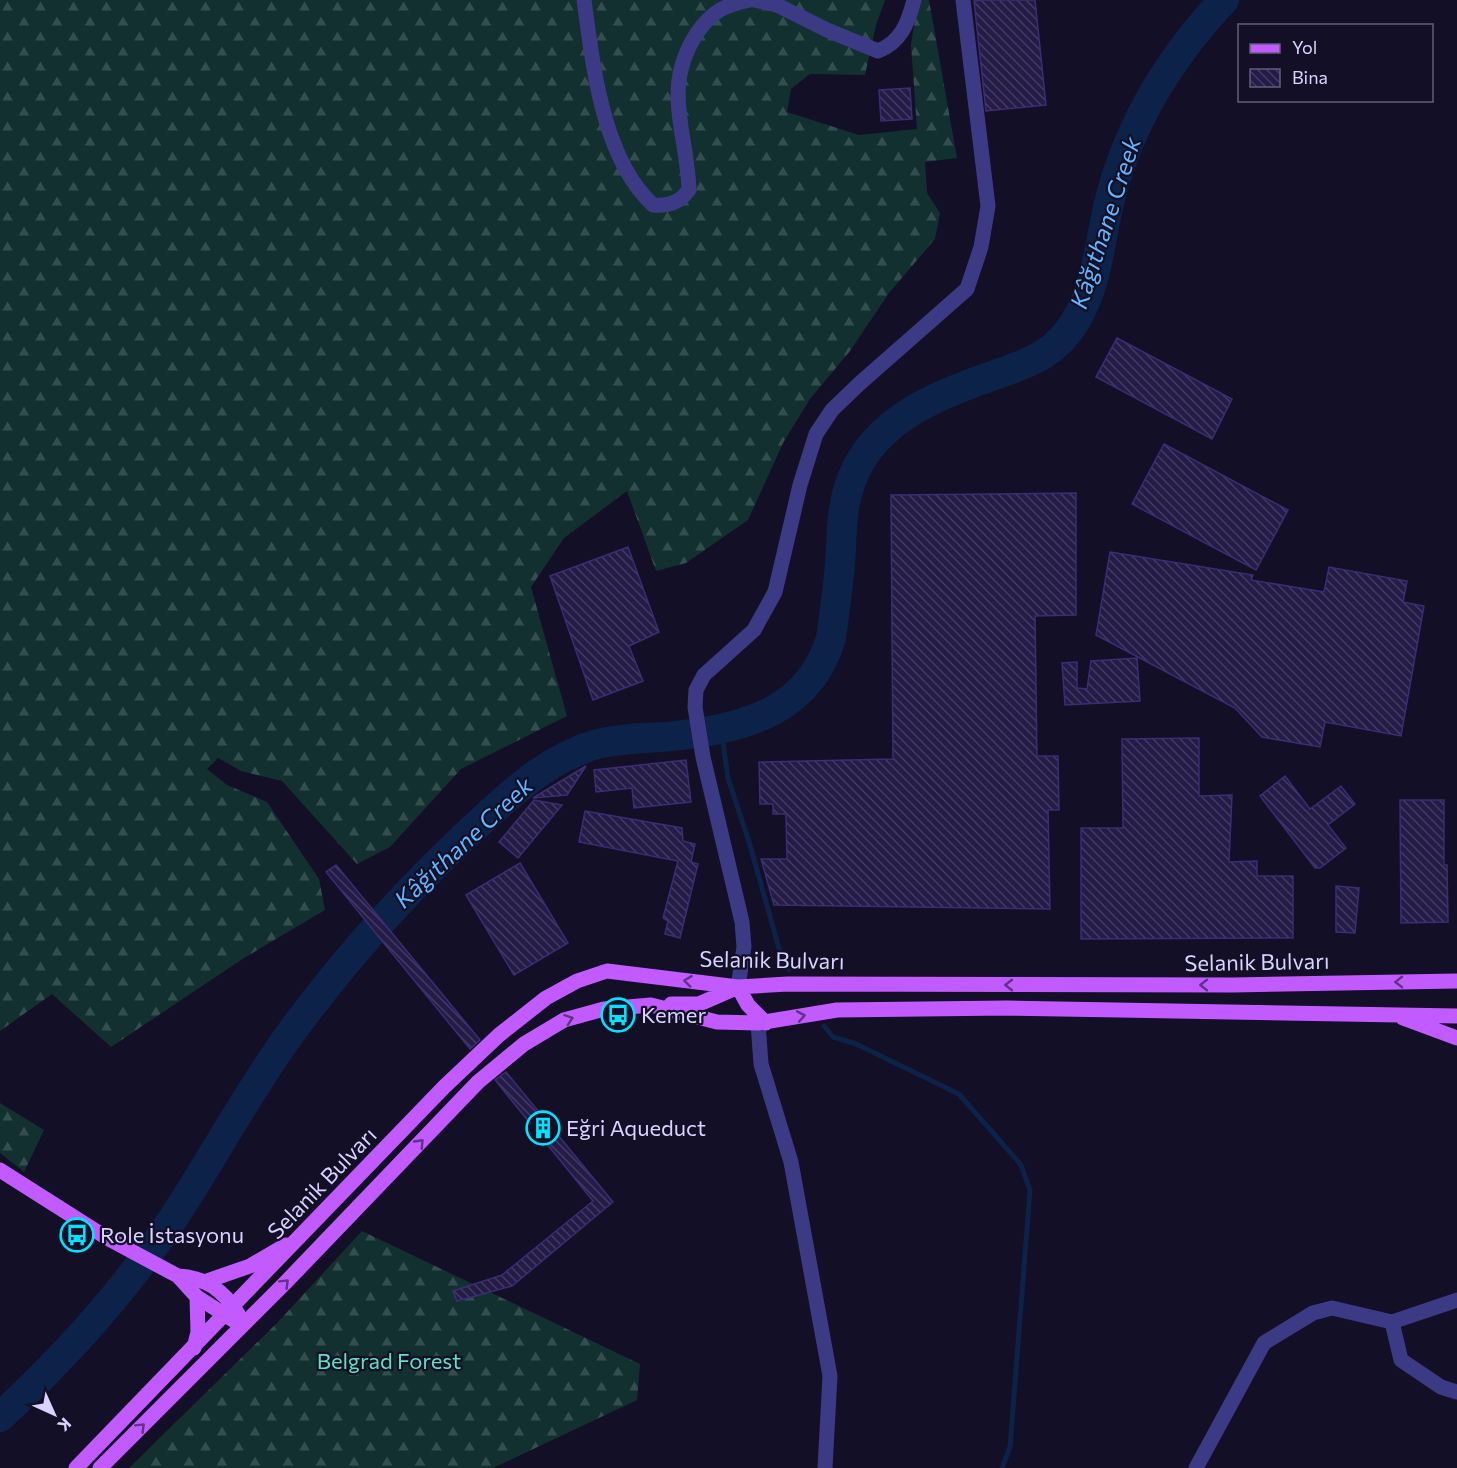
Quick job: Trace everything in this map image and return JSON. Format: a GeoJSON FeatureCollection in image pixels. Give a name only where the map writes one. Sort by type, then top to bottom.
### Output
{"type":"FeatureCollection","features":[{"type":"Feature","properties":{"kind":"main road","name":"Selanik Bulvarı"},"geometry":{"type":"LineString","coordinates":[[76,1468],[444,1087],[498,1035],[546,998],[577,981],[607,971],[738,987],[1457,981]]}},
{"type":"Feature","properties":{"kind":"main road"},"geometry":{"type":"LineString","coordinates":[[1286,984],[1290,1012]]}},
{"type":"Feature","properties":{"kind":"main road"},"geometry":{"type":"LineString","coordinates":[[651,1005],[699,1004],[738,987],[745,1001],[762,1023]]}},
{"type":"Feature","properties":{"kind":"main road","name":"Selanik Bulvarı"},"geometry":{"type":"LineString","coordinates":[[100,1468],[244,1325],[478,1082],[501,1062],[564,1020],[604,1009],[651,1005],[717,1022],[762,1023],[837,1010],[1008,1008],[1389,1012],[1457,1016]]}},
{"type":"Feature","properties":{"kind":"main road"},"geometry":{"type":"LineString","coordinates":[[1389,1012],[1457,1038]]}},
{"type":"Feature","properties":{"kind":"main road"},"geometry":{"type":"LineString","coordinates":[[0,1170],[107,1238],[158,1266],[178,1276],[204,1282],[223,1294],[229,1312]]}},
{"type":"Feature","properties":{"kind":"main road"},"geometry":{"type":"LineString","coordinates":[[204,1282],[250,1266],[304,1234]]}},
{"type":"Feature","properties":{"kind":"main road"},"geometry":{"type":"LineString","coordinates":[[178,1276],[197,1297],[229,1312],[244,1325]]}},
{"type":"Feature","properties":{"kind":"main road"},"geometry":{"type":"LineString","coordinates":[[193,1349],[198,1332],[197,1297]]}},
{"type":"Feature","properties":{"kind":"street"},"geometry":{"type":"LineString","coordinates":[[584,0],[596,81],[609,129],[626,171],[639,192],[653,205],[667,206],[682,199],[689,190],[677,91],[683,54],[702,26],[724,5],[752,0],[777,5],[827,30],[878,51],[892,45],[908,23],[914,0]]}},
{"type":"Feature","properties":{"kind":"street"},"geometry":{"type":"LineString","coordinates":[[738,987],[744,947],[742,922],[704,757],[695,707],[696,690],[704,675],[754,630],[775,592],[800,485],[816,434],[832,410],[967,288],[981,247],[988,206],[963,0]]}},
{"type":"Feature","properties":{"kind":"street"},"geometry":{"type":"LineString","coordinates":[[762,1023],[761,1064],[791,1162],[830,1376],[825,1468]]}},
{"type":"Feature","properties":{"kind":"street"},"geometry":{"type":"LineString","coordinates":[[1196,1468],[1264,1343],[1313,1313],[1332,1308],[1392,1322],[1457,1300]]}},
{"type":"Feature","properties":{"kind":"street"},"geometry":{"type":"LineString","coordinates":[[1392,1322],[1401,1360],[1441,1387],[1457,1392]]}},
{"type":"Feature","properties":{"kind":"green space"},"geometry":{"type":"Polygon","coordinates":[[[0,0],[885,0],[876,25],[865,75],[810,74],[791,89],[787,112],[859,135],[917,129],[911,45],[918,0],[929,0],[957,158],[925,162],[927,193],[940,213],[935,239],[889,293],[850,351],[810,399],[783,443],[748,520],[686,563],[656,571],[627,491],[564,538],[531,587],[567,716],[461,769],[390,847],[357,864],[282,781],[241,771],[218,758],[207,769],[227,785],[267,802],[319,879],[325,910],[244,958],[111,1047],[52,994],[0,1031],[0,0]]]}},
{"type":"Feature","properties":{"kind":"green space"},"geometry":{"type":"Polygon","coordinates":[[[0,1103],[44,1130],[24,1172],[0,1153],[0,1103]]]}},
{"type":"Feature","properties":{"kind":"green space","name":"Belgrad Forest"},"geometry":{"type":"Polygon","coordinates":[[[362,1231],[640,1364],[637,1400],[493,1468],[129,1468],[277,1323],[362,1231]]]}},
{"type":"Feature","properties":{"kind":"building"},"geometry":{"type":"Polygon","coordinates":[[[1035,0],[1046,105],[986,111],[974,1],[1035,0]]]}},
{"type":"Feature","properties":{"kind":"building"},"geometry":{"type":"Polygon","coordinates":[[[910,88],[912,119],[881,121],[879,90],[910,88]]]}},
{"type":"Feature","properties":{"kind":"building"},"geometry":{"type":"Polygon","coordinates":[[[1117,338],[1232,399],[1212,439],[1096,377],[1117,338]]]}},
{"type":"Feature","properties":{"kind":"building"},"geometry":{"type":"Polygon","coordinates":[[[1164,444],[1288,510],[1256,570],[1132,504],[1164,444]]]}},
{"type":"Feature","properties":{"kind":"building"},"geometry":{"type":"Polygon","coordinates":[[[1076,493],[1076,615],[1035,616],[1037,756],[1058,756],[1059,810],[1048,810],[1050,909],[774,905],[761,859],[787,859],[786,814],[773,814],[773,804],[760,804],[759,762],[893,759],[891,495],[1076,493]]]}},
{"type":"Feature","properties":{"kind":"building"},"geometry":{"type":"Polygon","coordinates":[[[628,547],[659,632],[629,646],[643,681],[593,700],[550,576],[628,547]]]}},
{"type":"Feature","properties":{"kind":"building"},"geometry":{"type":"Polygon","coordinates":[[[1110,552],[1253,575],[1251,580],[1324,592],[1329,567],[1407,581],[1403,602],[1424,606],[1401,736],[1325,722],[1320,747],[1262,737],[1235,708],[1096,635],[1110,552]]]}},
{"type":"Feature","properties":{"kind":"building"},"geometry":{"type":"Polygon","coordinates":[[[1137,658],[1140,701],[1065,705],[1062,663],[1077,662],[1077,688],[1087,689],[1091,661],[1137,658]]]}},
{"type":"Feature","properties":{"kind":"building"},"geometry":{"type":"Polygon","coordinates":[[[1199,738],[1199,796],[1232,795],[1229,862],[1257,861],[1257,876],[1293,876],[1293,938],[1081,939],[1081,828],[1123,828],[1122,739],[1199,738]]]}},
{"type":"Feature","properties":{"kind":"building"},"geometry":{"type":"Polygon","coordinates":[[[686,760],[691,802],[634,808],[632,788],[596,792],[594,770],[686,760]]]}},
{"type":"Feature","properties":{"kind":"building"},"geometry":{"type":"Polygon","coordinates":[[[586,766],[567,795],[533,798],[586,766]]]}},
{"type":"Feature","properties":{"kind":"building"},"geometry":{"type":"Polygon","coordinates":[[[1285,776],[1310,809],[1341,786],[1355,804],[1328,825],[1346,848],[1320,868],[1315,868],[1260,796],[1285,776]]]}},
{"type":"Feature","properties":{"kind":"building"},"geometry":{"type":"Polygon","coordinates":[[[534,800],[562,805],[518,858],[499,842],[534,800]]]}},
{"type":"Feature","properties":{"kind":"building"},"geometry":{"type":"Polygon","coordinates":[[[1400,800],[1444,800],[1444,865],[1447,865],[1448,922],[1401,923],[1400,800]]]}},
{"type":"Feature","properties":{"kind":"building"},"geometry":{"type":"Polygon","coordinates":[[[585,811],[682,828],[683,841],[695,844],[691,862],[698,864],[680,938],[665,934],[668,921],[663,918],[678,861],[579,842],[585,811]]]}},
{"type":"Feature","properties":{"kind":"building"},"geometry":{"type":"Polygon","coordinates":[[[520,863],[568,943],[514,975],[466,895],[520,863]]]}},
{"type":"Feature","properties":{"kind":"building"},"geometry":{"type":"Polygon","coordinates":[[[336,865],[480,1040],[470,1049],[326,872],[336,865]]]}},
{"type":"Feature","properties":{"kind":"building"},"geometry":{"type":"Polygon","coordinates":[[[1336,886],[1359,888],[1355,933],[1336,932],[1336,886]]]}},
{"type":"Feature","properties":{"kind":"building"},"geometry":{"type":"Polygon","coordinates":[[[506,1072],[613,1202],[512,1286],[457,1301],[453,1291],[502,1275],[593,1201],[495,1080],[506,1072]]]}},
{"type":"Feature","properties":{"kind":"waterway","name":"Kâğıthane Creek"},"geometry":{"type":"LineString","coordinates":[[0,1417],[92,1324],[153,1247],[274,1056],[312,1004],[384,918],[490,813],[538,773],[579,750],[616,741],[683,735],[731,726],[774,710],[793,697],[808,682],[821,662],[831,638],[845,502],[853,476],[864,456],[893,424],[911,412],[971,383],[1040,357],[1068,332],[1089,293],[1117,175],[1139,120],[1169,69],[1204,22],[1224,0]]}},
{"type":"Feature","properties":{"kind":"waterway"},"geometry":{"type":"LineString","coordinates":[[721,728],[728,778],[750,845],[782,959],[789,970]]}},
{"type":"Feature","properties":{"kind":"waterway"},"geometry":{"type":"LineString","coordinates":[[824,1026],[833,1037],[854,1043],[959,1094],[1021,1165],[1030,1190],[1010,1447],[1002,1468]]}},
{"type":"Feature","properties":{"kind":"place","name":"Kemer"},"geometry":{"type":"Point","coordinates":[618,1015]}},
{"type":"Feature","properties":{"kind":"place","name":"Eğri Aqueduct"},"geometry":{"type":"Point","coordinates":[543,1128]}},
{"type":"Feature","properties":{"kind":"place","name":"Role İstasyonu"},"geometry":{"type":"Point","coordinates":[77,1235]}}]}
